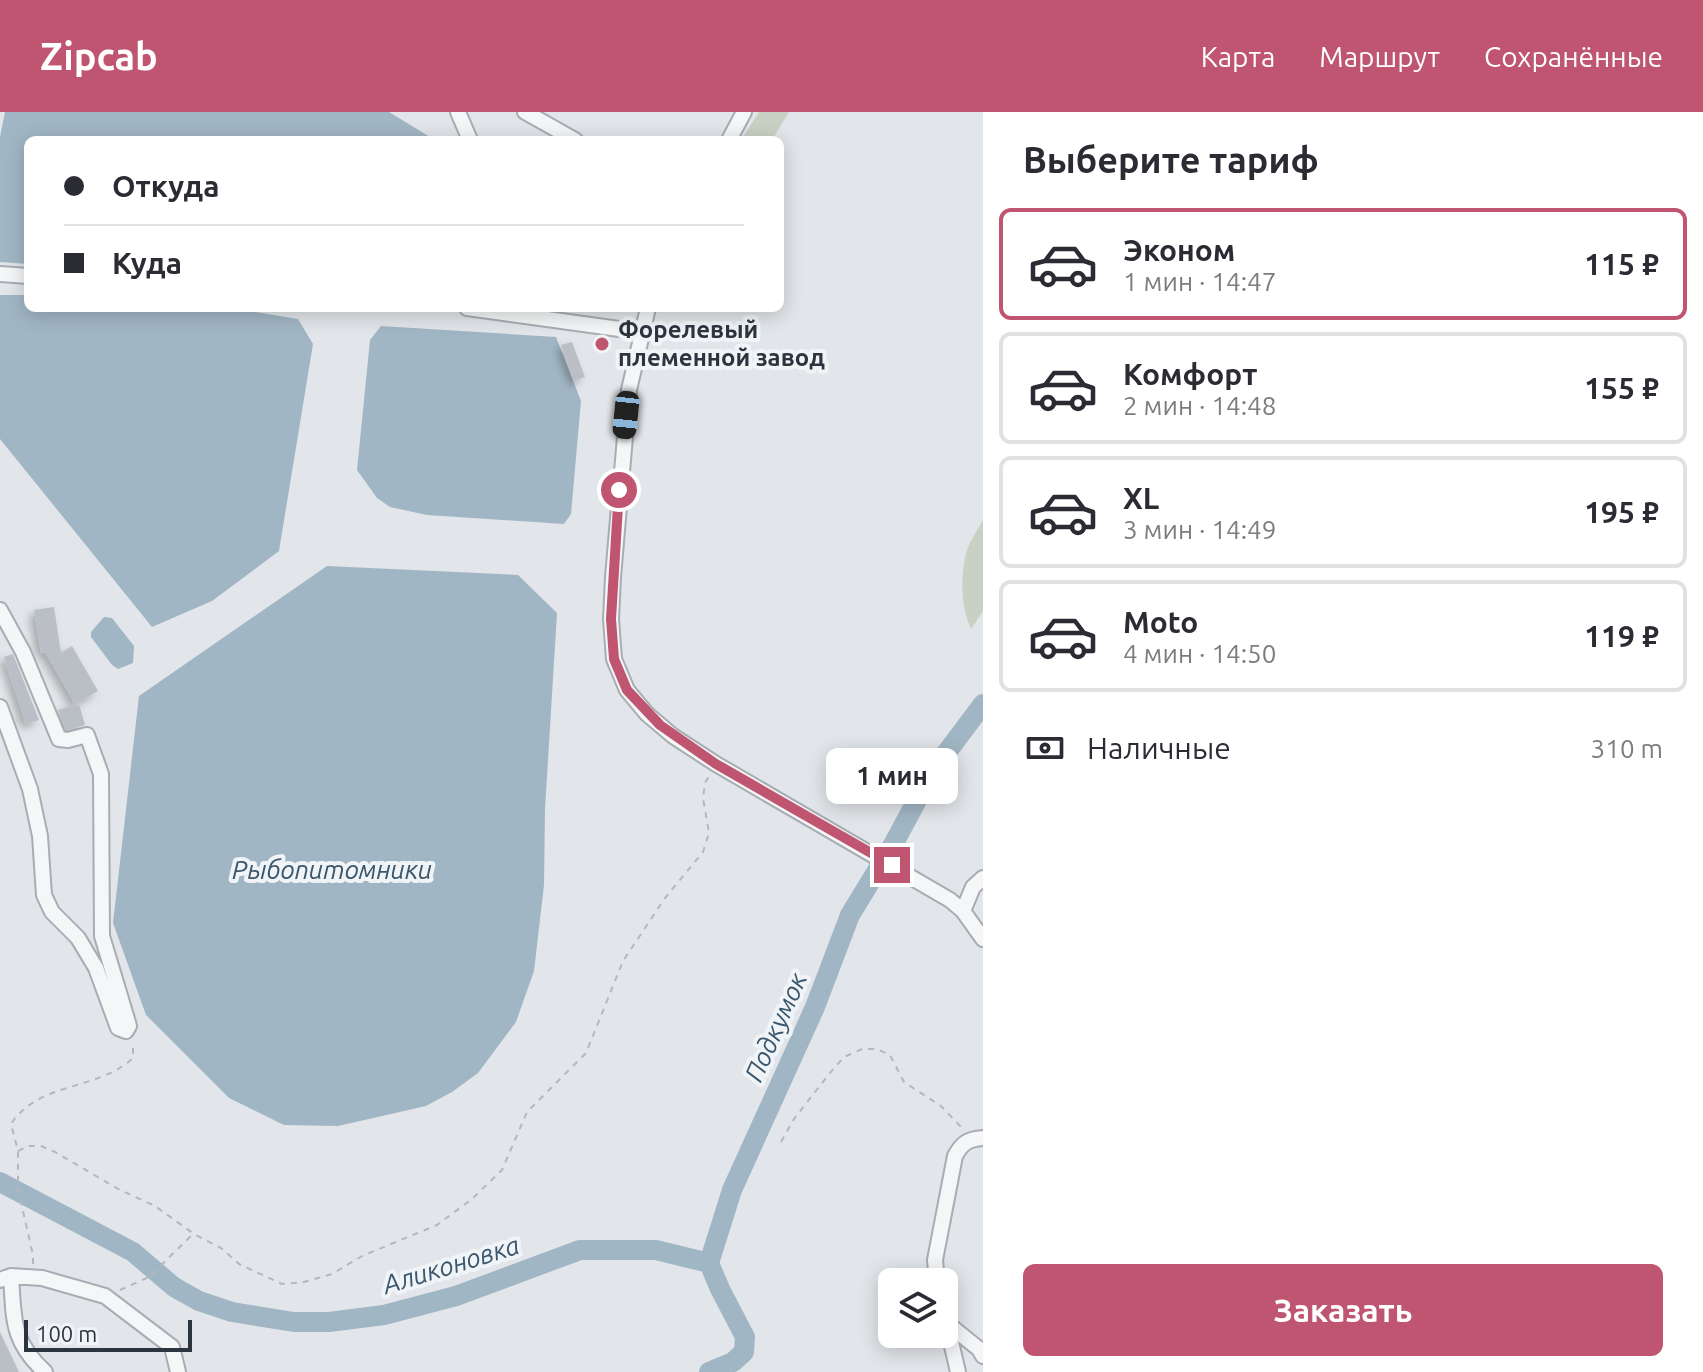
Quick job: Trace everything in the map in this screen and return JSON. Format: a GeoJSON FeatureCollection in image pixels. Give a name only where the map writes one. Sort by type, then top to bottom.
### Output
{"type":"FeatureCollection","features":[{"type":"Feature","properties":{"kind":"street"},"geometry":{"type":"LineString","coordinates":[[458,112],[468,136]]}},
{"type":"Feature","properties":{"kind":"street"},"geometry":{"type":"LineString","coordinates":[[525,112],[568,136]]}},
{"type":"Feature","properties":{"kind":"street"},"geometry":{"type":"LineString","coordinates":[[731,136],[744,112]]}},
{"type":"Feature","properties":{"kind":"street"},"geometry":{"type":"LineString","coordinates":[[0,274],[24,276]]}},
{"type":"Feature","properties":{"kind":"street"},"geometry":{"type":"LineString","coordinates":[[496,312],[641,332]]}},
{"type":"Feature","properties":{"kind":"street"},"geometry":{"type":"LineString","coordinates":[[647,312],[629,390],[611,619],[614,659],[627,690],[647,714],[673,736],[915,878],[963,911],[983,939]]}},
{"type":"Feature","properties":{"kind":"street"},"geometry":{"type":"LineString","coordinates":[[0,610],[23,652],[59,739],[87,735],[101,774],[102,936],[129,1026],[126,1031],[118,1028],[96,968],[78,938],[52,912],[44,895],[40,836],[30,789],[0,707]]}},
{"type":"Feature","properties":{"kind":"street"},"geometry":{"type":"LineString","coordinates":[[963,911],[973,887],[983,878]]}},
{"type":"Feature","properties":{"kind":"street"},"geometry":{"type":"LineString","coordinates":[[936,1268],[955,1156],[962,1144],[978,1138]]}},
{"type":"Feature","properties":{"kind":"street"},"geometry":{"type":"LineString","coordinates":[[45,1372],[22,1347],[6,1278],[42,1278],[105,1296],[172,1347],[178,1372]]}},
{"type":"Feature","properties":{"kind":"street"},"geometry":{"type":"LineString","coordinates":[[958,1329],[983,1356]]}},
{"type":"Feature","properties":{"kind":"street"},"geometry":{"type":"LineString","coordinates":[[953,1348],[958,1372]]}},
{"type":"Feature","properties":{"kind":"path"},"geometry":{"type":"LineString","coordinates":[[18,1151],[28,1146],[41,1146],[55,1152],[120,1190],[155,1206],[194,1234],[221,1248],[239,1264],[282,1284],[332,1274],[362,1256],[437,1225],[472,1199],[502,1170],[527,1112],[586,1053],[623,961],[665,898],[703,852],[709,833],[703,798],[705,783],[716,764]]}},
{"type":"Feature","properties":{"kind":"path"},"geometry":{"type":"LineString","coordinates":[[32,1277],[33,1255],[18,1189],[18,1151],[11,1124],[20,1109],[39,1098],[122,1068],[133,1058],[133,1039],[126,1031]]}},
{"type":"Feature","properties":{"kind":"path"},"geometry":{"type":"LineString","coordinates":[[781,1142],[794,1119],[837,1065],[844,1057],[862,1049],[877,1049],[890,1055],[904,1082],[941,1106],[978,1138]]}},
{"type":"Feature","properties":{"kind":"path"},"geometry":{"type":"LineString","coordinates":[[105,1296],[149,1277],[194,1234]]}},
{"type":"Feature","properties":{"kind":"shaded area"},"geometry":{"type":"Polygon","coordinates":[[[759,112],[789,112],[774,136],[744,136],[759,112]]]}},
{"type":"Feature","properties":{"kind":"shaded area"},"geometry":{"type":"Polygon","coordinates":[[[983,520],[983,611],[971,629],[963,602],[963,572],[967,550],[983,520]]]}},
{"type":"Feature","properties":{"kind":"water"},"geometry":{"type":"Polygon","coordinates":[[[5,112],[389,112],[428,136],[24,136],[24,264],[0,262],[0,137],[5,112]]]}},
{"type":"Feature","properties":{"kind":"water"},"geometry":{"type":"Polygon","coordinates":[[[0,295],[24,295],[24,312],[255,312],[298,319],[313,344],[279,551],[212,601],[152,627],[0,439],[0,295]]]}},
{"type":"Feature","properties":{"kind":"water"},"geometry":{"type":"Polygon","coordinates":[[[381,326],[556,337],[581,401],[571,514],[564,524],[427,515],[390,507],[377,498],[357,470],[370,340],[381,326]]]}},
{"type":"Feature","properties":{"kind":"water","name":"Рыбопитомники"},"geometry":{"type":"Polygon","coordinates":[[[327,566],[518,575],[557,613],[545,809],[544,885],[534,971],[516,1022],[478,1073],[426,1106],[338,1126],[284,1125],[229,1098],[146,1015],[113,923],[139,696],[327,566]]]}},
{"type":"Feature","properties":{"kind":"water"},"geometry":{"type":"Polygon","coordinates":[[[104,617],[112,618],[134,646],[133,663],[118,669],[91,637],[91,632],[104,617]]]}},
{"type":"Feature","properties":{"kind":"building"},"geometry":{"type":"Polygon","coordinates":[[[572,342],[585,377],[574,381],[561,345],[572,342]]]}},
{"type":"Feature","properties":{"kind":"building"},"geometry":{"type":"Polygon","coordinates":[[[54,607],[61,653],[72,646],[98,691],[75,704],[45,652],[41,653],[34,610],[54,607]]]}},
{"type":"Feature","properties":{"kind":"building"},"geometry":{"type":"Polygon","coordinates":[[[13,654],[39,720],[26,724],[4,657],[13,654]]]}},
{"type":"Feature","properties":{"kind":"building"},"geometry":{"type":"Polygon","coordinates":[[[79,704],[85,725],[66,730],[58,710],[79,704]]]}},
{"type":"Feature","properties":{"kind":"building"},"geometry":{"type":"Polygon","coordinates":[[[0,1332],[19,1372],[0,1372],[0,1332]]]}},
{"type":"Feature","properties":{"kind":"waterway","name":"Подкумок"},"geometry":{"type":"LineString","coordinates":[[709,1372],[733,1362],[744,1352],[745,1337],[709,1263],[732,1190],[815,1007],[850,915],[932,772],[983,704]]}},
{"type":"Feature","properties":{"kind":"waterway","name":"Аликоновка"},"geometry":{"type":"LineString","coordinates":[[0,1182],[133,1252],[174,1287],[199,1301],[232,1312],[294,1322],[329,1322],[384,1315],[456,1296],[580,1250],[656,1250],[709,1263]]}},
{"type":"Feature","properties":{"kind":"place","name":"Форелевый племенной завод"},"geometry":{"type":"Point","coordinates":[602,344]}},
{"type":"Feature","properties":{"kind":"route"},"geometry":{"type":"LineString","coordinates":[[619,490],[611,619],[614,659],[627,690],[647,714],[673,736],[892,865]]}}]}
